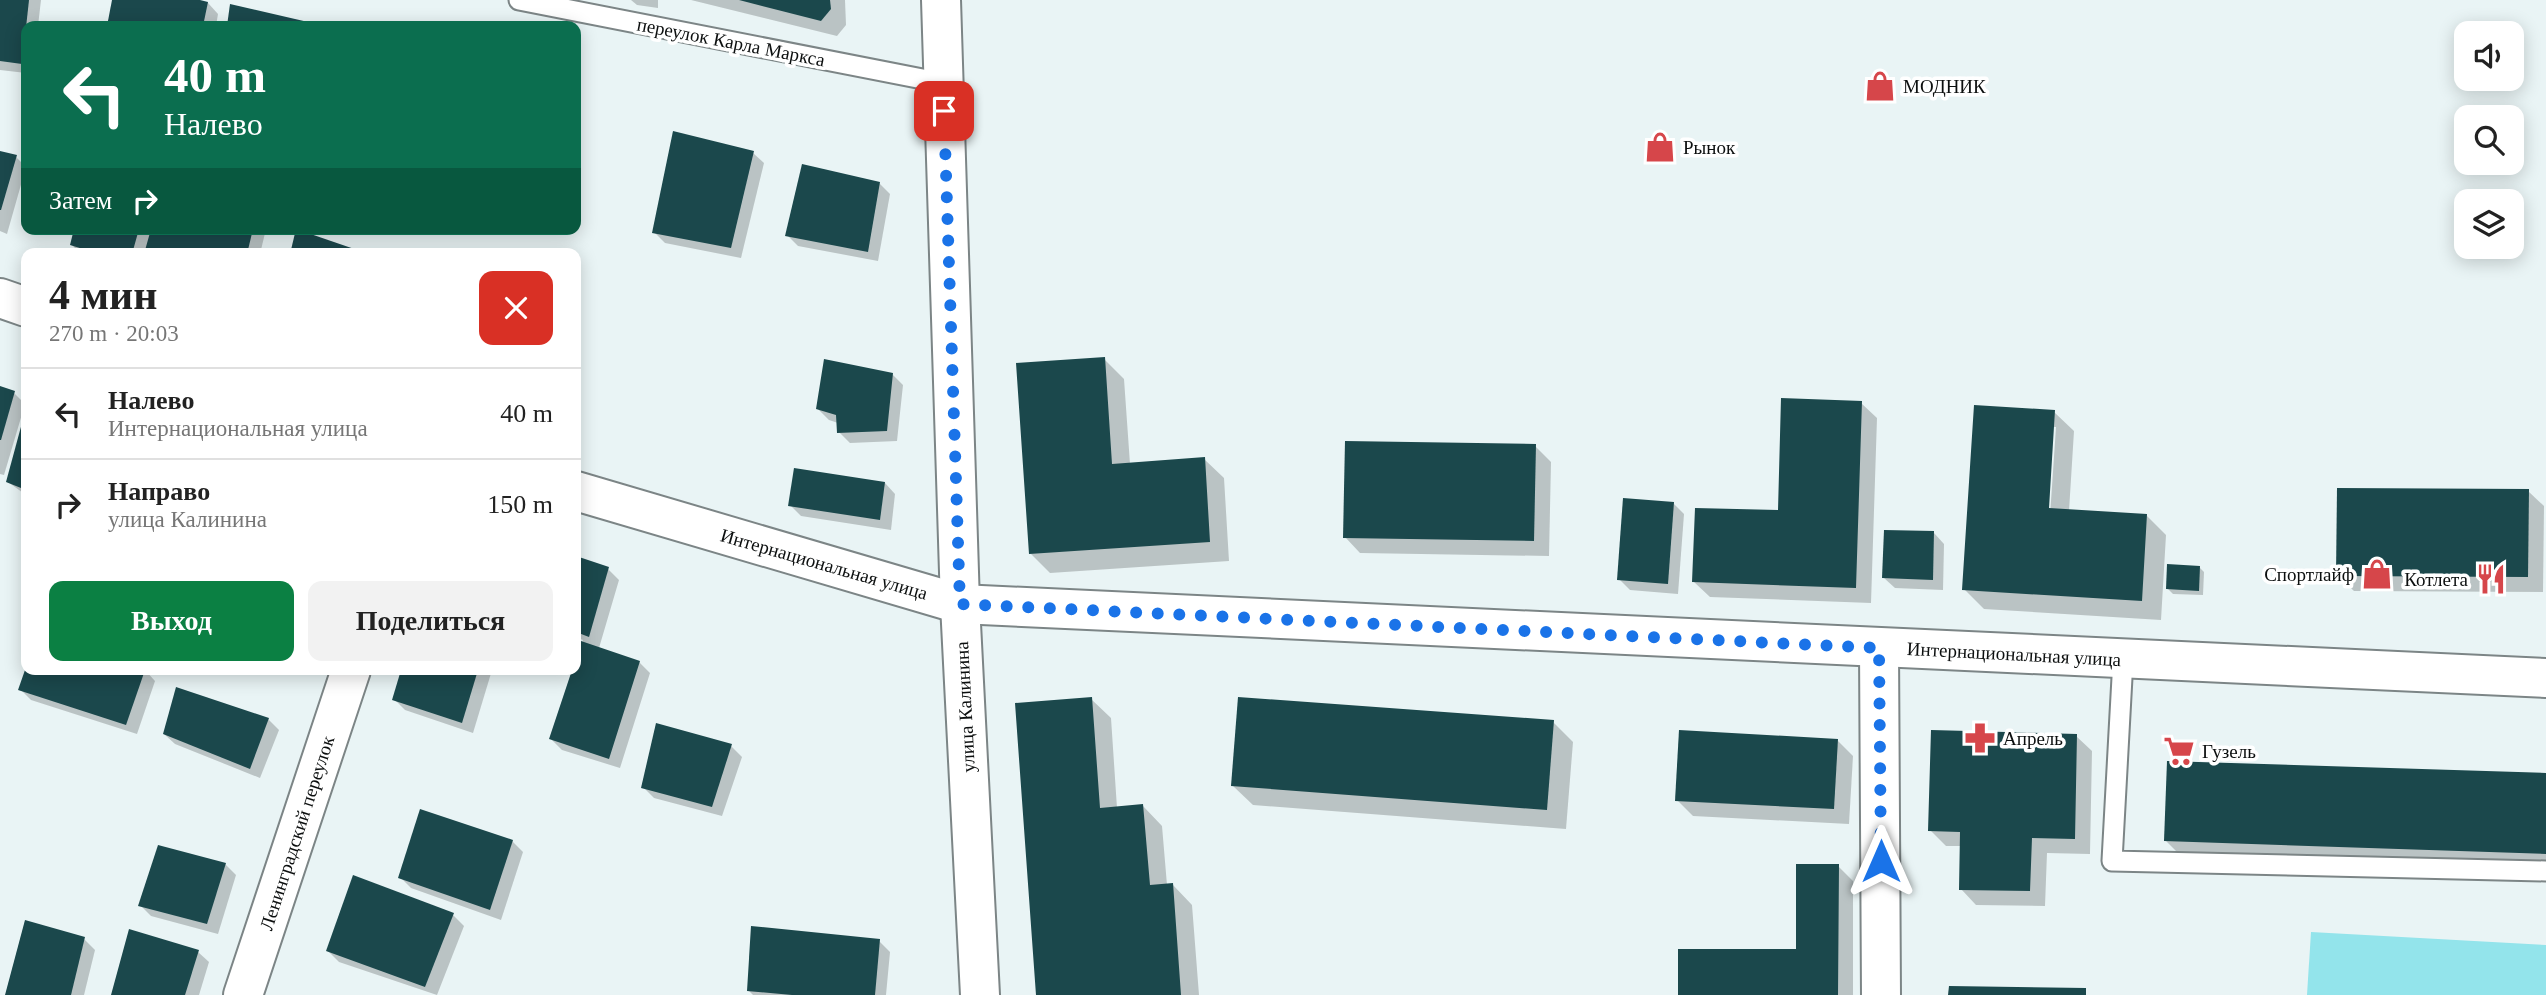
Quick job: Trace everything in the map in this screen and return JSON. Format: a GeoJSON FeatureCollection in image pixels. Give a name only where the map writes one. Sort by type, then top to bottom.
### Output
{"type":"FeatureCollection","features":[{"type":"Feature","properties":{"kind":"street","name":"улица Калинина"},"geometry":{"type":"LineString","coordinates":[[941,0],[960,604],[980,995]]}},
{"type":"Feature","properties":{"kind":"street"},"geometry":{"type":"LineString","coordinates":[[0,298],[21,305]]}},
{"type":"Feature","properties":{"kind":"street","name":"Интернациональная улица"},"geometry":{"type":"LineString","coordinates":[[581,492],[960,604],[2546,678]]}},
{"type":"Feature","properties":{"kind":"street"},"geometry":{"type":"LineString","coordinates":[[1879,648],[1881,995]]}},
{"type":"Feature","properties":{"kind":"street","name":"Ленинградский переулок"},"geometry":{"type":"LineString","coordinates":[[243,995],[349,675]]}},
{"type":"Feature","properties":{"kind":"lane","name":"переулок Карла Маркса"},"geometry":{"type":"LineString","coordinates":[[519,0],[943,83]]}},
{"type":"Feature","properties":{"kind":"lane"},"geometry":{"type":"LineString","coordinates":[[2123,659],[2112,861],[2546,871]]}},
{"type":"Feature","properties":{"kind":"shaded area"},"geometry":{"type":"Polygon","coordinates":[[[2311,932],[2546,945],[2546,995],[2307,995],[2311,932]]]}},
{"type":"Feature","properties":{"kind":"building"},"geometry":{"type":"Polygon","coordinates":[[[0,0],[29,0],[27,21],[21,21],[21,64],[0,61],[0,0]]]}},
{"type":"Feature","properties":{"kind":"building"},"geometry":{"type":"Polygon","coordinates":[[[112,0],[208,2],[204,21],[108,21],[112,0]]]}},
{"type":"Feature","properties":{"kind":"building"},"geometry":{"type":"Polygon","coordinates":[[[739,0],[830,0],[831,9],[821,21],[739,0]]]}},
{"type":"Feature","properties":{"kind":"building"},"geometry":{"type":"Polygon","coordinates":[[[230,4],[304,21],[228,21],[230,4]]]}},
{"type":"Feature","properties":{"kind":"building"},"geometry":{"type":"Polygon","coordinates":[[[673,131],[754,151],[731,248],[652,233],[673,131]]]}},
{"type":"Feature","properties":{"kind":"building"},"geometry":{"type":"Polygon","coordinates":[[[0,151],[17,155],[1,210],[0,210],[0,151]]]}},
{"type":"Feature","properties":{"kind":"building"},"geometry":{"type":"Polygon","coordinates":[[[802,164],[880,182],[868,252],[785,236],[802,164]]]}},
{"type":"Feature","properties":{"kind":"building"},"geometry":{"type":"Polygon","coordinates":[[[72,235],[137,235],[134,248],[80,248],[70,245],[72,235]]]}},
{"type":"Feature","properties":{"kind":"building"},"geometry":{"type":"Polygon","coordinates":[[[149,235],[252,235],[248,248],[146,248],[149,235]]]}},
{"type":"Feature","properties":{"kind":"building"},"geometry":{"type":"Polygon","coordinates":[[[295,235],[314,235],[351,248],[291,248],[295,235]]]}},
{"type":"Feature","properties":{"kind":"building"},"geometry":{"type":"Polygon","coordinates":[[[1105,357],[1112,464],[1205,457],[1210,542],[1029,554],[1016,363],[1105,357]]]}},
{"type":"Feature","properties":{"kind":"building"},"geometry":{"type":"Polygon","coordinates":[[[824,359],[893,373],[887,431],[837,433],[836,415],[816,409],[824,359]]]}},
{"type":"Feature","properties":{"kind":"building"},"geometry":{"type":"Polygon","coordinates":[[[0,386],[15,391],[1,440],[0,440],[0,386]]]}},
{"type":"Feature","properties":{"kind":"building"},"geometry":{"type":"Polygon","coordinates":[[[1781,398],[1862,401],[1856,588],[1692,582],[1695,508],[1778,510],[1781,398]]]}},
{"type":"Feature","properties":{"kind":"building"},"geometry":{"type":"Polygon","coordinates":[[[1974,405],[2055,410],[2049,508],[2147,514],[2142,601],[1962,590],[1974,405]]]}},
{"type":"Feature","properties":{"kind":"building"},"geometry":{"type":"Polygon","coordinates":[[[21,427],[21,488],[6,482],[21,427]]]}},
{"type":"Feature","properties":{"kind":"building"},"geometry":{"type":"Polygon","coordinates":[[[1345,441],[1536,444],[1534,541],[1343,538],[1345,441]]]}},
{"type":"Feature","properties":{"kind":"building"},"geometry":{"type":"Polygon","coordinates":[[[794,468],[885,482],[880,520],[788,506],[794,468]]]}},
{"type":"Feature","properties":{"kind":"building"},"geometry":{"type":"Polygon","coordinates":[[[2337,488],[2529,489],[2528,577],[2336,576],[2337,488]]]}},
{"type":"Feature","properties":{"kind":"building"},"geometry":{"type":"Polygon","coordinates":[[[1623,498],[1674,502],[1668,584],[1617,580],[1623,498]]]}},
{"type":"Feature","properties":{"kind":"building"},"geometry":{"type":"Polygon","coordinates":[[[1884,530],[1934,531],[1933,580],[1882,578],[1884,530]]]}},
{"type":"Feature","properties":{"kind":"building"},"geometry":{"type":"Polygon","coordinates":[[[581,558],[609,567],[589,637],[581,634],[581,558]]]}},
{"type":"Feature","properties":{"kind":"building"},"geometry":{"type":"Polygon","coordinates":[[[2167,564],[2200,566],[2199,591],[2166,589],[2167,564]]]}},
{"type":"Feature","properties":{"kind":"building"},"geometry":{"type":"Polygon","coordinates":[[[581,641],[640,661],[609,759],[549,739],[570,675],[581,675],[581,641]]]}},
{"type":"Feature","properties":{"kind":"building"},"geometry":{"type":"Polygon","coordinates":[[[23,675],[143,675],[126,725],[18,690],[23,675]]]}},
{"type":"Feature","properties":{"kind":"building"},"geometry":{"type":"Polygon","coordinates":[[[400,675],[476,675],[462,723],[392,700],[400,675]]]}},
{"type":"Feature","properties":{"kind":"building"},"geometry":{"type":"Polygon","coordinates":[[[176,687],[269,718],[250,769],[163,734],[176,687]]]}},
{"type":"Feature","properties":{"kind":"building"},"geometry":{"type":"Polygon","coordinates":[[[1092,697],[1100,808],[1143,804],[1150,885],[1173,883],[1181,995],[1036,995],[1015,703],[1092,697]]]}},
{"type":"Feature","properties":{"kind":"building"},"geometry":{"type":"Polygon","coordinates":[[[1238,697],[1554,720],[1547,810],[1231,786],[1238,697]]]}},
{"type":"Feature","properties":{"kind":"building"},"geometry":{"type":"Polygon","coordinates":[[[656,723],[732,744],[712,807],[641,788],[656,723]]]}},
{"type":"Feature","properties":{"kind":"building"},"geometry":{"type":"Polygon","coordinates":[[[1679,730],[1838,739],[1834,809],[1675,801],[1679,730]]]}},
{"type":"Feature","properties":{"kind":"building"},"geometry":{"type":"Polygon","coordinates":[[[1931,730],[2077,734],[2075,839],[2032,838],[2030,891],[1959,890],[1960,832],[1928,831],[1931,730]]]}},
{"type":"Feature","properties":{"kind":"building"},"geometry":{"type":"Polygon","coordinates":[[[2167,761],[2546,773],[2546,854],[2164,841],[2167,761]]]}},
{"type":"Feature","properties":{"kind":"building"},"geometry":{"type":"Polygon","coordinates":[[[420,809],[513,840],[490,910],[398,878],[420,809]]]}},
{"type":"Feature","properties":{"kind":"building"},"geometry":{"type":"Polygon","coordinates":[[[158,845],[226,863],[207,924],[138,906],[158,845]]]}},
{"type":"Feature","properties":{"kind":"building"},"geometry":{"type":"Polygon","coordinates":[[[1796,864],[1839,864],[1838,995],[1678,995],[1678,949],[1796,949],[1796,864]]]}},
{"type":"Feature","properties":{"kind":"building"},"geometry":{"type":"Polygon","coordinates":[[[353,875],[454,913],[425,987],[326,951],[353,875]]]}},
{"type":"Feature","properties":{"kind":"building"},"geometry":{"type":"Polygon","coordinates":[[[25,920],[85,937],[71,995],[5,995],[25,920]]]}},
{"type":"Feature","properties":{"kind":"building"},"geometry":{"type":"Polygon","coordinates":[[[751,926],[880,939],[875,995],[792,995],[747,991],[751,926]]]}},
{"type":"Feature","properties":{"kind":"building"},"geometry":{"type":"Polygon","coordinates":[[[129,929],[199,950],[185,995],[111,995],[129,929]]]}},
{"type":"Feature","properties":{"kind":"building"},"geometry":{"type":"Polygon","coordinates":[[[1949,986],[2086,988],[2086,995],[1948,995],[1949,986]]]}},
{"type":"Feature","properties":{"kind":"place","name":"МОДНИК"},"geometry":{"type":"Point","coordinates":[1880,86]}},
{"type":"Feature","properties":{"kind":"place","name":"Рынок"},"geometry":{"type":"Point","coordinates":[1660,147]}},
{"type":"Feature","properties":{"kind":"place","name":"Спортлайф"},"geometry":{"type":"Point","coordinates":[2377,574]}},
{"type":"Feature","properties":{"kind":"place","name":"Котлета"},"geometry":{"type":"Point","coordinates":[2491,579]}},
{"type":"Feature","properties":{"kind":"place","name":"Апрель"},"geometry":{"type":"Point","coordinates":[1980,738]}},
{"type":"Feature","properties":{"kind":"place","name":"Гузель"},"geometry":{"type":"Point","coordinates":[2179,751]}},
{"type":"Feature","properties":{"kind":"route"},"geometry":{"type":"LineString","coordinates":[[944,111],[960,604],[1879,648],[1881,861]]}}]}
